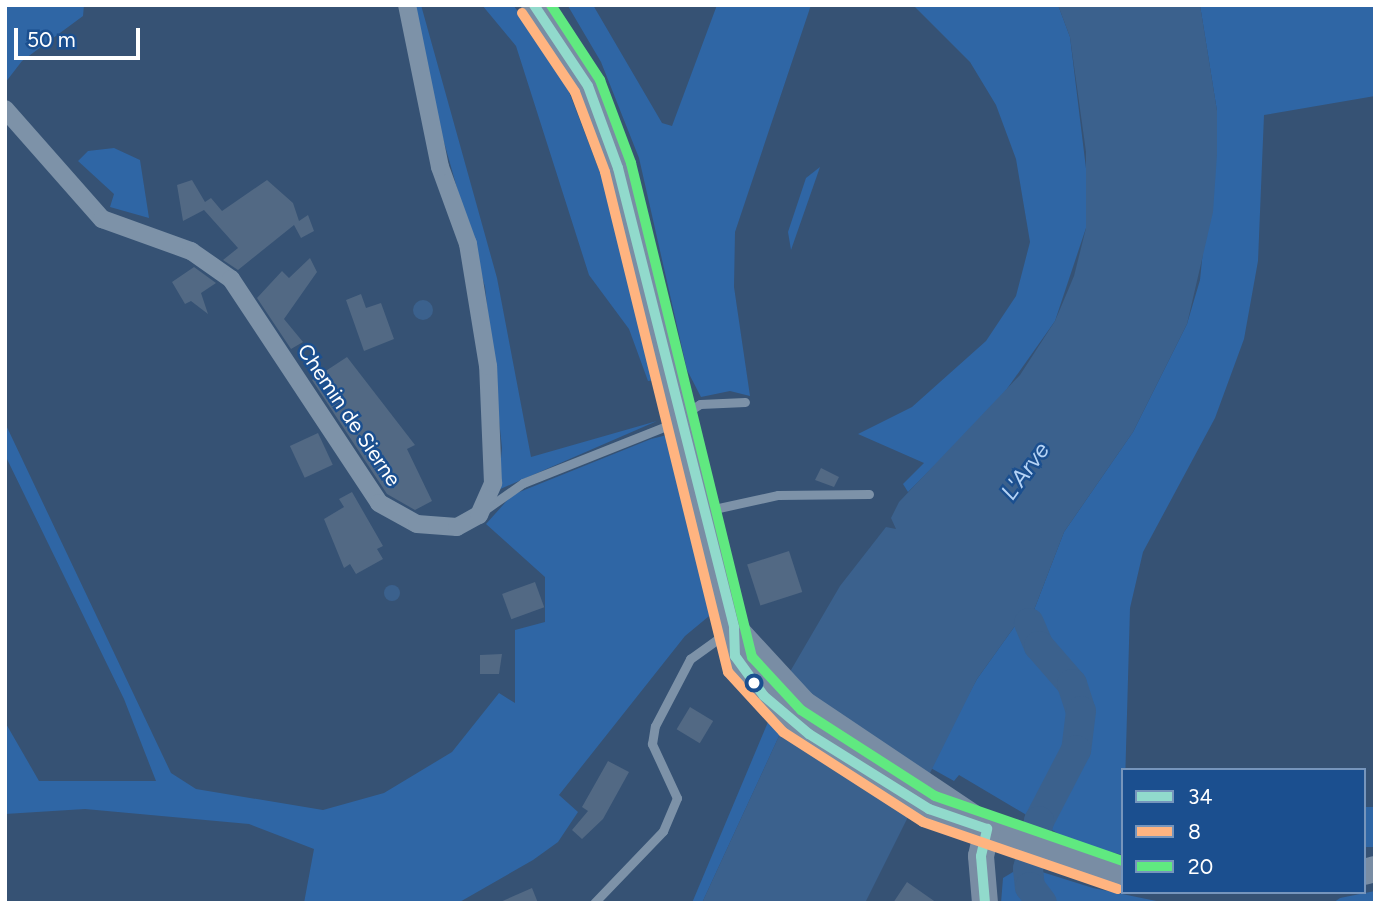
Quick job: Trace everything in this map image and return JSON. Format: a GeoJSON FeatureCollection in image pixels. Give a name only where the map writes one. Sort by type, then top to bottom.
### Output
{"type":"FeatureCollection","features":[{"type":"Feature","properties":{"kind":"main road"},"geometry":{"type":"LineString","coordinates":[[534,5],[576,63],[606,131],[705,511],[740,664],[764,696],[831,748],[995,832],[1121,876]]}},
{"type":"Feature","properties":{"kind":"main road"},"geometry":{"type":"LineString","coordinates":[[735,634],[789,692],[934,800]]}},
{"type":"Feature","properties":{"kind":"main road"},"geometry":{"type":"LineString","coordinates":[[985,903],[981,856],[995,832]]}},
{"type":"Feature","properties":{"kind":"street"},"geometry":{"type":"LineString","coordinates":[[407,5],[440,167],[468,244],[485,341],[495,466],[479,514]]}},
{"type":"Feature","properties":{"kind":"street","name":"Chemin de Sierne"},"geometry":{"type":"LineString","coordinates":[[5,109],[102,219],[191,251],[231,279],[379,503],[404,520],[432,528],[457,527],[479,514]]}},
{"type":"Feature","properties":{"kind":"lane"},"geometry":{"type":"LineString","coordinates":[[479,514],[523,483],[714,401],[745,402]]}},
{"type":"Feature","properties":{"kind":"lane"},"geometry":{"type":"LineString","coordinates":[[705,511],[778,495],[869,494]]}},
{"type":"Feature","properties":{"kind":"lane"},"geometry":{"type":"LineString","coordinates":[[594,903],[663,831],[677,798],[652,744],[654,726],[690,659],[735,634]]}},
{"type":"Feature","properties":{"kind":"shaded area"},"geometry":{"type":"Polygon","coordinates":[[[5,5],[84,5],[83,16],[22,61],[5,83],[5,5]]]}},
{"type":"Feature","properties":{"kind":"shaded area"},"geometry":{"type":"Polygon","coordinates":[[[414,5],[421,5],[497,278],[531,457],[657,421],[498,490],[502,448],[485,287],[425,75],[414,5]]]}},
{"type":"Feature","properties":{"kind":"shaded area"},"geometry":{"type":"Polygon","coordinates":[[[482,5],[513,5],[558,63],[604,183],[657,380],[648,381],[629,329],[589,275],[516,46],[482,5]]]}},
{"type":"Feature","properties":{"kind":"shaded area"},"geometry":{"type":"Polygon","coordinates":[[[561,5],[593,5],[662,123],[672,126],[717,5],[811,5],[735,232],[734,287],[750,396],[730,391],[701,397],[687,370],[639,158],[601,62],[568,6],[561,5]]]}},
{"type":"Feature","properties":{"kind":"shaded area"},"geometry":{"type":"Polygon","coordinates":[[[913,5],[1058,5],[1070,37],[1088,185],[1086,228],[1055,321],[997,403],[908,492],[903,484],[924,463],[858,434],[912,407],[986,341],[1016,296],[1030,242],[1016,159],[996,105],[970,62],[913,5]]]}},
{"type":"Feature","properties":{"kind":"shaded area"},"geometry":{"type":"Polygon","coordinates":[[[1200,5],[1375,5],[1375,96],[1264,115],[1258,261],[1244,339],[1215,418],[1143,552],[1130,608],[1125,768],[1121,768],[1121,855],[1074,843],[959,775],[954,781],[929,767],[977,679],[1017,623],[1029,623],[1064,532],[1133,432],[1187,324],[1200,280],[1217,111],[1200,5]]]}},
{"type":"Feature","properties":{"kind":"shaded area"},"geometry":{"type":"Polygon","coordinates":[[[114,148],[140,160],[149,218],[110,207],[114,194],[78,161],[88,151],[114,148]]]}},
{"type":"Feature","properties":{"kind":"shaded area"},"geometry":{"type":"Polygon","coordinates":[[[820,167],[791,250],[788,232],[806,178],[820,167]]]}},
{"type":"Feature","properties":{"kind":"shaded area"},"geometry":{"type":"Polygon","coordinates":[[[5,423],[171,773],[196,789],[323,810],[384,793],[452,752],[499,693],[515,703],[515,630],[545,622],[545,577],[486,524],[512,495],[651,439],[667,435],[714,612],[685,636],[559,795],[578,812],[558,842],[533,860],[458,903],[304,903],[314,849],[249,824],[85,809],[5,814],[5,722],[39,781],[156,781],[124,699],[5,455],[5,423]]]}},
{"type":"Feature","properties":{"kind":"shaded area"},"geometry":{"type":"Polygon","coordinates":[[[768,722],[780,734],[702,903],[692,903],[768,722]]]}},
{"type":"Feature","properties":{"kind":"shaded area"},"geometry":{"type":"Polygon","coordinates":[[[1366,807],[1375,807],[1375,847],[1366,847],[1366,807]]]}},
{"type":"Feature","properties":{"kind":"shaded area"},"geometry":{"type":"Polygon","coordinates":[[[1023,866],[1093,888],[1166,903],[1001,903],[1003,878],[1023,866]]]}},
{"type":"Feature","properties":{"kind":"shaded area"},"geometry":{"type":"Polygon","coordinates":[[[1375,891],[1375,903],[1333,903],[1340,898],[1375,891]]]}},
{"type":"Feature","properties":{"kind":"water","name":"L'Arve"},"geometry":{"type":"Polygon","coordinates":[[[1058,5],[1200,5],[1217,111],[1217,155],[1213,212],[1187,324],[1133,432],[1064,532],[1029,623],[1017,623],[977,679],[865,903],[702,903],[780,734],[791,670],[840,586],[886,527],[896,529],[891,518],[899,502],[1020,375],[1055,321],[1074,276],[1086,228],[1086,152],[1070,37],[1058,5]]]}},
{"type":"Feature","properties":{"kind":"water"},"geometry":{"type":"Polygon","coordinates":[[[419,300],[427,300],[433,310],[427,320],[419,320],[413,314],[413,306],[419,300]]]}},
{"type":"Feature","properties":{"kind":"water"},"geometry":{"type":"Polygon","coordinates":[[[389,585],[395,585],[400,593],[398,599],[389,601],[384,596],[384,590],[389,585]]]}},
{"type":"Feature","properties":{"kind":"building"},"geometry":{"type":"Polygon","coordinates":[[[192,180],[205,202],[211,198],[222,211],[267,180],[293,203],[299,221],[308,215],[314,231],[301,238],[294,225],[238,270],[223,260],[238,248],[204,210],[183,221],[177,185],[192,180]]]}},
{"type":"Feature","properties":{"kind":"building"},"geometry":{"type":"Polygon","coordinates":[[[310,258],[317,272],[284,319],[303,342],[291,349],[257,298],[282,271],[289,278],[310,258]]]}},
{"type":"Feature","properties":{"kind":"building"},"geometry":{"type":"Polygon","coordinates":[[[194,267],[216,283],[201,293],[208,314],[191,301],[185,304],[172,282],[194,267]]]}},
{"type":"Feature","properties":{"kind":"building"},"geometry":{"type":"Polygon","coordinates":[[[361,294],[366,308],[381,303],[394,339],[364,351],[346,300],[361,294]]]}},
{"type":"Feature","properties":{"kind":"building"},"geometry":{"type":"Polygon","coordinates":[[[347,357],[415,445],[407,449],[432,501],[415,510],[387,494],[312,380],[347,357]]]}},
{"type":"Feature","properties":{"kind":"building"},"geometry":{"type":"Polygon","coordinates":[[[318,433],[333,465],[305,478],[290,446],[318,433]]]}},
{"type":"Feature","properties":{"kind":"building"},"geometry":{"type":"Polygon","coordinates":[[[821,468],[839,477],[834,487],[815,480],[821,468]]]}},
{"type":"Feature","properties":{"kind":"building"},"geometry":{"type":"Polygon","coordinates":[[[352,492],[383,546],[377,549],[383,559],[356,574],[350,564],[344,568],[324,519],[344,507],[339,499],[352,492]]]}},
{"type":"Feature","properties":{"kind":"building"},"geometry":{"type":"Polygon","coordinates":[[[789,551],[802,592],[760,605],[747,565],[789,551]]]}},
{"type":"Feature","properties":{"kind":"building"},"geometry":{"type":"Polygon","coordinates":[[[535,582],[544,607],[511,619],[502,594],[535,582]]]}},
{"type":"Feature","properties":{"kind":"building"},"geometry":{"type":"Polygon","coordinates":[[[502,654],[499,674],[480,674],[480,655],[502,654]]]}},
{"type":"Feature","properties":{"kind":"building"},"geometry":{"type":"Polygon","coordinates":[[[690,707],[713,721],[700,743],[677,729],[690,707]]]}},
{"type":"Feature","properties":{"kind":"building"},"geometry":{"type":"Polygon","coordinates":[[[608,761],[629,772],[603,819],[582,839],[572,830],[588,811],[582,807],[608,761]]]}},
{"type":"Feature","properties":{"kind":"building"},"geometry":{"type":"Polygon","coordinates":[[[907,882],[937,903],[893,903],[907,882]]]}},
{"type":"Feature","properties":{"kind":"building"},"geometry":{"type":"Polygon","coordinates":[[[532,888],[538,903],[498,903],[532,888]]]}},
{"type":"Feature","properties":{"kind":"waterway"},"geometry":{"type":"LineString","coordinates":[[1029,623],[1039,646],[1072,684],[1081,711],[1076,750],[1039,821],[1028,869],[1030,887],[1042,903]]}},
{"type":"Feature","properties":{"kind":"transit line","name":"34"},"geometry":{"type":"LineString","coordinates":[[534,5],[588,86],[618,168],[734,628],[735,656],[764,696],[809,734],[929,809],[987,829]]}},
{"type":"Feature","properties":{"kind":"transit line","name":"20"},"geometry":{"type":"LineString","coordinates":[[551,5],[600,80],[631,163],[752,657],[801,710],[935,796],[1121,860]]}},
{"type":"Feature","properties":{"kind":"transit line","name":"8"},"geometry":{"type":"LineString","coordinates":[[522,13],[575,92],[605,172],[728,672],[783,732],[923,822],[1118,889]]}},
{"type":"Feature","properties":{"kind":"transit line","name":"34"},"geometry":{"type":"LineString","coordinates":[[985,903],[981,856],[987,829]]}}]}
